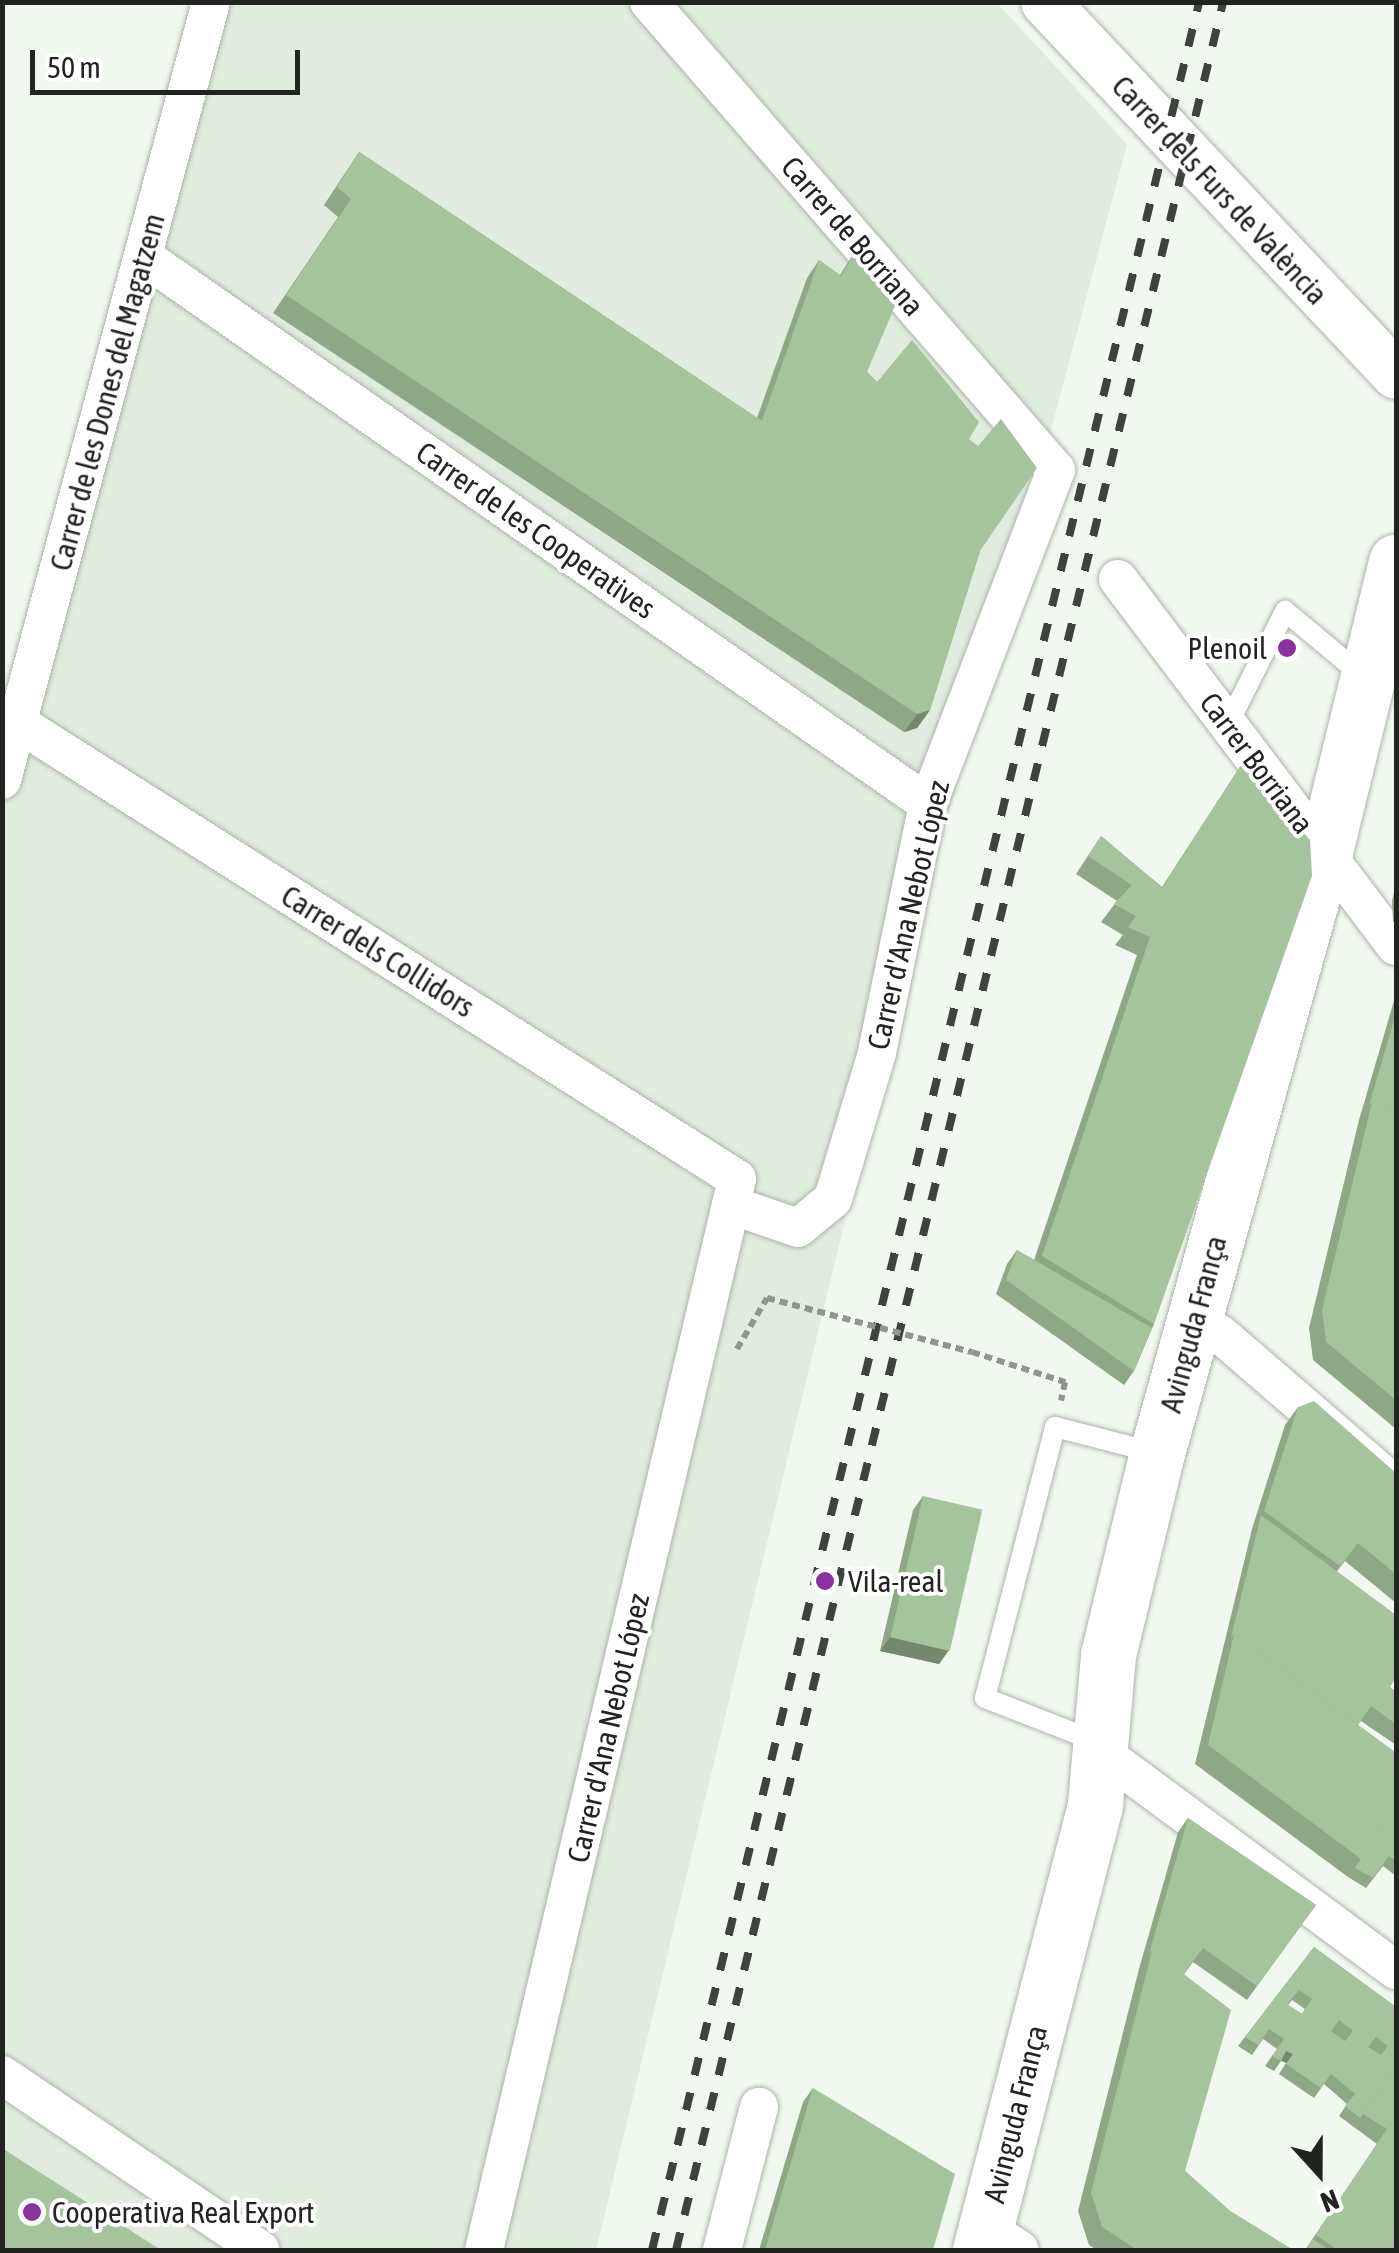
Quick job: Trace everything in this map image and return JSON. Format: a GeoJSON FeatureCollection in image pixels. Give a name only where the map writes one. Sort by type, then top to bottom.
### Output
{"type":"FeatureCollection","features":[{"type":"Feature","properties":{"kind":"main road"},"geometry":{"type":"LineString","coordinates":[[1336,866],[1382,680],[1396,562]]}},
{"type":"Feature","properties":{"kind":"main road","name":"Avinguda França"},"geometry":{"type":"LineString","coordinates":[[995,2243],[1103,1772],[1220,1334],[1336,866]]}},
{"type":"Feature","properties":{"kind":"main road","name":"Avinguda França"},"geometry":{"type":"LineString","coordinates":[[1103,1772],[1108,1655],[1158,1453],[1336,866]]}},
{"type":"Feature","properties":{"kind":"street","name":"Carrer de les Dones del Magatzem"},"geometry":{"type":"LineString","coordinates":[[2,780],[211,2]]}},
{"type":"Feature","properties":{"kind":"street","name":"Carrer de Borriana"},"geometry":{"type":"LineString","coordinates":[[649,2],[1056,470]]}},
{"type":"Feature","properties":{"kind":"street","name":"Carrer dels Furs de València"},"geometry":{"type":"LineString","coordinates":[[1044,2],[1396,376]]}},
{"type":"Feature","properties":{"kind":"street","name":"Carrer de les Cooperatives"},"geometry":{"type":"LineString","coordinates":[[144,257],[928,804]]}},
{"type":"Feature","properties":{"kind":"street","name":"Carrer d'Ana Nebot López"},"geometry":{"type":"LineString","coordinates":[[484,2250],[734,1192],[798,1228],[833,1199],[876,1053],[928,804],[1056,470]]}},
{"type":"Feature","properties":{"kind":"street","name":"Carrer Borriana"},"geometry":{"type":"LineString","coordinates":[[1118,579],[1396,946]]}},
{"type":"Feature","properties":{"kind":"street","name":"Carrer dels Collidors"},"geometry":{"type":"LineString","coordinates":[[18,723],[734,1192]]}},
{"type":"Feature","properties":{"kind":"street"},"geometry":{"type":"LineString","coordinates":[[1220,1334],[1396,1486]]}},
{"type":"Feature","properties":{"kind":"street"},"geometry":{"type":"LineString","coordinates":[[1103,1772],[1396,1970]]}},
{"type":"Feature","properties":{"kind":"street"},"geometry":{"type":"LineString","coordinates":[[2,2075],[260,2250]]}},
{"type":"Feature","properties":{"kind":"street"},"geometry":{"type":"LineString","coordinates":[[722,2250],[760,2107]]}},
{"type":"Feature","properties":{"kind":"lane"},"geometry":{"type":"LineString","coordinates":[[1228,724],[1285,611],[1382,680]]}},
{"type":"Feature","properties":{"kind":"lane"},"geometry":{"type":"LineString","coordinates":[[1103,1772],[1077,1734],[985,1698],[1055,1427],[1158,1453]]}},
{"type":"Feature","properties":{"kind":"path"},"geometry":{"type":"LineString","coordinates":[[767,1298],[972,1352],[1065,1382],[1055,1427]]}},
{"type":"Feature","properties":{"kind":"shaded area"},"geometry":{"type":"Polygon","coordinates":[[[220,3],[997,3],[1127,144],[884,1059],[596,2250],[3,2250],[2,741],[220,3]]]}},
{"type":"Feature","properties":{"kind":"building"},"geometry":{"type":"Polygon","coordinates":[[[359,152],[762,421],[819,260],[841,276],[859,245],[900,294],[867,372],[877,382],[912,340],[979,422],[969,439],[978,446],[1001,419],[1037,468],[980,551],[930,710],[917,714],[286,295],[351,199],[337,187],[359,152]]]}},
{"type":"Feature","properties":{"kind":"building"},"geometry":{"type":"Polygon","coordinates":[[[1243,762],[1310,840],[1312,876],[1154,1324],[1042,1256],[1150,937],[1128,927],[1136,916],[1114,904],[1132,885],[1088,856],[1101,836],[1162,888],[1243,762]]]}},
{"type":"Feature","properties":{"kind":"building"},"geometry":{"type":"Polygon","coordinates":[[[1396,1013],[1396,1108],[1372,1102],[1369,1106],[1396,1013]]]}},
{"type":"Feature","properties":{"kind":"building"},"geometry":{"type":"Polygon","coordinates":[[[1372,1102],[1396,1108],[1396,1400],[1326,1342],[1322,1310],[1372,1102]]]}},
{"type":"Feature","properties":{"kind":"building"},"geometry":{"type":"Polygon","coordinates":[[[1017,1250],[1152,1328],[1134,1371],[1006,1280],[1017,1250]]]}},
{"type":"Feature","properties":{"kind":"building"},"geometry":{"type":"Polygon","coordinates":[[[1314,1401],[1396,1473],[1396,1574],[1358,1543],[1340,1566],[1264,1511],[1298,1407],[1314,1401]]]}},
{"type":"Feature","properties":{"kind":"building"},"geometry":{"type":"Polygon","coordinates":[[[923,1496],[982,1510],[950,1651],[890,1637],[923,1496]]]}},
{"type":"Feature","properties":{"kind":"building"},"geometry":{"type":"Polygon","coordinates":[[[1261,1515],[1396,1615],[1396,1677],[1390,1687],[1396,1692],[1396,1724],[1371,1706],[1358,1725],[1234,1634],[1231,1638],[1261,1515]]]}},
{"type":"Feature","properties":{"kind":"building"},"geometry":{"type":"Polygon","coordinates":[[[1234,1634],[1396,1753],[1396,1804],[1361,1859],[1208,1745],[1234,1634]]]}},
{"type":"Feature","properties":{"kind":"building"},"geometry":{"type":"Polygon","coordinates":[[[1396,1804],[1396,1861],[1389,1856],[1373,1878],[1355,1868],[1396,1804]]]}},
{"type":"Feature","properties":{"kind":"building"},"geometry":{"type":"Polygon","coordinates":[[[1188,1818],[1316,1905],[1257,1986],[1203,1948],[1183,1974],[1152,1950],[1149,1954],[1188,1818]]]}},
{"type":"Feature","properties":{"kind":"building"},"geometry":{"type":"Polygon","coordinates":[[[1314,1947],[1396,2007],[1396,2067],[1360,2118],[1345,2106],[1355,2094],[1331,2074],[1321,2088],[1286,2064],[1293,2054],[1286,2051],[1281,2061],[1272,2056],[1284,2039],[1269,2029],[1258,2045],[1245,2037],[1314,1947]],[[1299,1990],[1287,2004],[1302,2014],[1312,1999],[1299,1990]],[[1339,2020],[1331,2031],[1345,2041],[1353,2031],[1339,2020]],[[1376,2037],[1368,2047],[1381,2055],[1388,2046],[1376,2037]]]}},
{"type":"Feature","properties":{"kind":"building"},"geometry":{"type":"Polygon","coordinates":[[[1152,1950],[1231,2010],[1185,2171],[1230,2211],[1293,2250],[1137,2250],[1102,2227],[1091,2193],[1152,1950]]]}},
{"type":"Feature","properties":{"kind":"building"},"geometry":{"type":"Polygon","coordinates":[[[1396,2067],[1396,2129],[1390,2124],[1387,2129],[1363,2114],[1396,2067]]]}},
{"type":"Feature","properties":{"kind":"building"},"geometry":{"type":"Polygon","coordinates":[[[813,2088],[955,2174],[933,2250],[765,2250],[813,2088]]]}},
{"type":"Feature","properties":{"kind":"building"},"geometry":{"type":"Polygon","coordinates":[[[1390,2124],[1396,2129],[1396,2250],[1338,2250],[1316,2235],[1390,2124]]]}},
{"type":"Feature","properties":{"kind":"building"},"geometry":{"type":"Polygon","coordinates":[[[2,2148],[161,2250],[2,2250],[2,2148]]]}},
{"type":"Feature","properties":{"kind":"building"},"geometry":{"type":"Polygon","coordinates":[[[1313,2239],[1329,2250],[1306,2250],[1313,2239]]]}},
{"type":"Feature","properties":{"kind":"railway"},"geometry":{"type":"LineString","coordinates":[[652,2250],[1199,2]]}},
{"type":"Feature","properties":{"kind":"railway"},"geometry":{"type":"LineString","coordinates":[[676,2250],[1223,2]]}},
{"type":"Feature","properties":{"kind":"place","name":"Plenoil"},"geometry":{"type":"Point","coordinates":[1287,648]}},
{"type":"Feature","properties":{"kind":"place","name":"Vila-real"},"geometry":{"type":"Point","coordinates":[825,1581]}},
{"type":"Feature","properties":{"kind":"place","name":"Cooperativa Real Export"},"geometry":{"type":"Point","coordinates":[32,2212]}}]}
